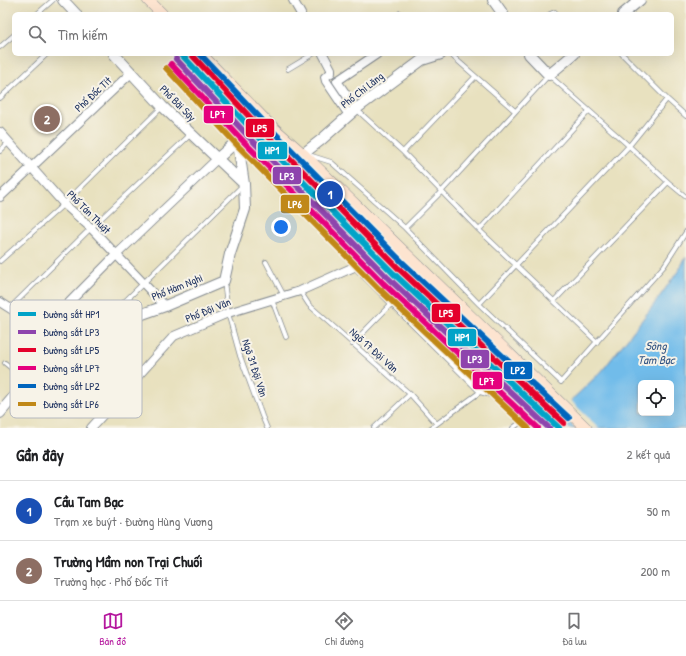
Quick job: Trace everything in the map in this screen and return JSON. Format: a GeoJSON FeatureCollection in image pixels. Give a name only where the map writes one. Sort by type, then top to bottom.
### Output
{"type":"FeatureCollection","features":[{"type":"Feature","properties":{"kind":"main road"},"geometry":{"type":"LineString","coordinates":[[148,0],[160,12]]}},
{"type":"Feature","properties":{"kind":"main road"},"geometry":{"type":"LineString","coordinates":[[203,56],[262,124],[303,154],[586,428]]}},
{"type":"Feature","properties":{"kind":"street"},"geometry":{"type":"LineString","coordinates":[[63,0],[74,12]]}},
{"type":"Feature","properties":{"kind":"street"},"geometry":{"type":"LineString","coordinates":[[293,0],[300,12]]}},
{"type":"Feature","properties":{"kind":"street"},"geometry":{"type":"LineString","coordinates":[[492,0],[501,12]]}},
{"type":"Feature","properties":{"kind":"street"},"geometry":{"type":"LineString","coordinates":[[625,12],[637,1]]}},
{"type":"Feature","properties":{"kind":"street","name":"Phố Bãi Sậy"},"geometry":{"type":"LineString","coordinates":[[116,56],[162,106],[244,184]]}},
{"type":"Feature","properties":{"kind":"street"},"geometry":{"type":"LineString","coordinates":[[324,56],[331,69],[331,73],[325,77],[326,81],[353,112]]}},
{"type":"Feature","properties":{"kind":"street"},"geometry":{"type":"LineString","coordinates":[[353,112],[337,81],[374,56]]}},
{"type":"Feature","properties":{"kind":"street","name":"Phố Chi Lăng"},"geometry":{"type":"LineString","coordinates":[[303,154],[424,56]]}},
{"type":"Feature","properties":{"kind":"street"},"geometry":{"type":"LineString","coordinates":[[531,56],[549,75],[572,56]]}},
{"type":"Feature","properties":{"kind":"street","name":"Phố Đốc Tít"},"geometry":{"type":"LineString","coordinates":[[0,197],[132,72]]}},
{"type":"Feature","properties":{"kind":"street","name":"Phố Tán Thuật"},"geometry":{"type":"LineString","coordinates":[[0,132],[64,204],[90,228],[165,306]]}},
{"type":"Feature","properties":{"kind":"street"},"geometry":{"type":"LineString","coordinates":[[72,300],[116,255],[217,159],[248,136],[239,150],[244,184],[245,209],[230,254],[224,282]]}},
{"type":"Feature","properties":{"kind":"street","name":"Phố Đội Văn"},"geometry":{"type":"LineString","coordinates":[[142,371],[174,336],[228,313],[300,291],[354,267],[364,259]]}},
{"type":"Feature","properties":{"kind":"street","name":"Phố Hàm Nghi"},"geometry":{"type":"LineString","coordinates":[[142,314],[224,282]]}},
{"type":"Feature","properties":{"kind":"street"},"geometry":{"type":"LineString","coordinates":[[0,302],[10,308]]}},
{"type":"Feature","properties":{"kind":"street","name":"Phố Hàm Nghi"},"geometry":{"type":"LineString","coordinates":[[0,413],[10,401]]}},
{"type":"Feature","properties":{"kind":"street","name":"Phố Đội Văn"},"geometry":{"type":"LineString","coordinates":[[91,428],[100,418]]}},
{"type":"Feature","properties":{"kind":"lane"},"geometry":{"type":"LineString","coordinates":[[39,12],[53,0]]}},
{"type":"Feature","properties":{"kind":"lane"},"geometry":{"type":"LineString","coordinates":[[0,47],[12,36]]}},
{"type":"Feature","properties":{"kind":"lane"},"geometry":{"type":"LineString","coordinates":[[0,98],[46,56]]}},
{"type":"Feature","properties":{"kind":"lane"},"geometry":{"type":"LineString","coordinates":[[288,70],[310,56]]}},
{"type":"Feature","properties":{"kind":"lane"},"geometry":{"type":"LineString","coordinates":[[452,56],[475,78],[515,111]]}},
{"type":"Feature","properties":{"kind":"lane"},"geometry":{"type":"LineString","coordinates":[[624,56],[686,116]]}},
{"type":"Feature","properties":{"kind":"lane"},"geometry":{"type":"LineString","coordinates":[[405,228],[441,192],[549,75],[686,197]]}},
{"type":"Feature","properties":{"kind":"lane"},"geometry":{"type":"LineString","coordinates":[[403,152],[475,78]]}},
{"type":"Feature","properties":{"kind":"lane"},"geometry":{"type":"LineString","coordinates":[[479,304],[629,146],[667,99]]}},
{"type":"Feature","properties":{"kind":"lane"},"geometry":{"type":"LineString","coordinates":[[0,261],[64,204],[162,106]]}},
{"type":"Feature","properties":{"kind":"lane"},"geometry":{"type":"LineString","coordinates":[[479,230],[589,111]]}},
{"type":"Feature","properties":{"kind":"lane"},"geometry":{"type":"LineString","coordinates":[[353,112],[403,152],[479,230],[597,342]]}},
{"type":"Feature","properties":{"kind":"lane"},"geometry":{"type":"LineString","coordinates":[[18,300],[90,228],[191,134]]}},
{"type":"Feature","properties":{"kind":"lane"},"geometry":{"type":"LineString","coordinates":[[0,151],[9,142]]}},
{"type":"Feature","properties":{"kind":"lane"},"geometry":{"type":"LineString","coordinates":[[303,154],[331,162],[405,228],[479,304],[561,382],[664,266],[686,232]]}},
{"type":"Feature","properties":{"kind":"lane"},"geometry":{"type":"LineString","coordinates":[[296,179],[358,250],[364,259]]}},
{"type":"Feature","properties":{"kind":"lane"},"geometry":{"type":"LineString","coordinates":[[554,301],[668,182]]}},
{"type":"Feature","properties":{"kind":"lane"},"geometry":{"type":"LineString","coordinates":[[126,300],[244,184]]}},
{"type":"Feature","properties":{"kind":"lane"},"geometry":{"type":"LineString","coordinates":[[266,262],[284,296]]}},
{"type":"Feature","properties":{"kind":"lane"},"geometry":{"type":"LineString","coordinates":[[354,267],[480,392],[514,402],[530,403]]}},
{"type":"Feature","properties":{"kind":"lane"},"geometry":{"type":"LineString","coordinates":[[352,344],[396,299],[373,272]]}},
{"type":"Feature","properties":{"kind":"lane","name":"Ngõ 31 Đội Văn"},"geometry":{"type":"LineString","coordinates":[[224,282],[228,313],[240,356],[267,428]]}},
{"type":"Feature","properties":{"kind":"lane","name":"Ngõ 17 Đội Văn"},"geometry":{"type":"LineString","coordinates":[[300,291],[309,305],[410,394],[436,423]]}},
{"type":"Feature","properties":{"kind":"lane"},"geometry":{"type":"LineString","coordinates":[[272,299],[286,337]]}},
{"type":"Feature","properties":{"kind":"lane"},"geometry":{"type":"LineString","coordinates":[[5,363],[10,367]]}},
{"type":"Feature","properties":{"kind":"lane"},"geometry":{"type":"LineString","coordinates":[[431,428],[480,392]]}},
{"type":"Feature","properties":{"kind":"lane"},"geometry":{"type":"LineString","coordinates":[[374,428],[410,394]]}},
{"type":"Feature","properties":{"kind":"lane"},"geometry":{"type":"LineString","coordinates":[[513,428],[528,417],[514,402]]}},
{"type":"Feature","properties":{"kind":"water","name":"Sông Tam Bạc"},"geometry":{"type":"Polygon","coordinates":[[[686,257],[686,428],[542,428],[602,371],[679,270],[686,257]]]}},
{"type":"Feature","properties":{"kind":"pier"},"geometry":{"type":"Polygon","coordinates":[[[570,400],[599,428],[575,428],[557,411],[570,400]]]}},
{"type":"Feature","properties":{"kind":"rail line","name":"HP1"},"geometry":{"type":"LineString","coordinates":[[183,56],[254,132],[393,273],[559,428]]}},
{"type":"Feature","properties":{"kind":"rail line","name":"LP5"},"geometry":{"type":"LineString","coordinates":[[193,56],[259,127],[398,268],[564,423]]}},
{"type":"Feature","properties":{"kind":"rail line","name":"LP2"},"geometry":{"type":"LineString","coordinates":[[202,56],[264,122],[403,263],[569,418]]}},
{"type":"Feature","properties":{"kind":"rail line","name":"LP3"},"geometry":{"type":"LineString","coordinates":[[176,59],[249,137],[388,278],[549,428]]}},
{"type":"Feature","properties":{"kind":"rail line","name":"LP7"},"geometry":{"type":"LineString","coordinates":[[171,64],[244,142],[383,283],[538,428]]}},
{"type":"Feature","properties":{"kind":"rail line","name":"LP6"},"geometry":{"type":"LineString","coordinates":[[166,68],[239,147],[378,288],[528,428]]}},
{"type":"Feature","properties":{"kind":"place","name":"Trường Mầm non Trại Chuối"},"geometry":{"type":"Point","coordinates":[47,119]}},
{"type":"Feature","properties":{"kind":"place","name":"Cầu Tam Bạc"},"geometry":{"type":"Point","coordinates":[330,194]}}]}
